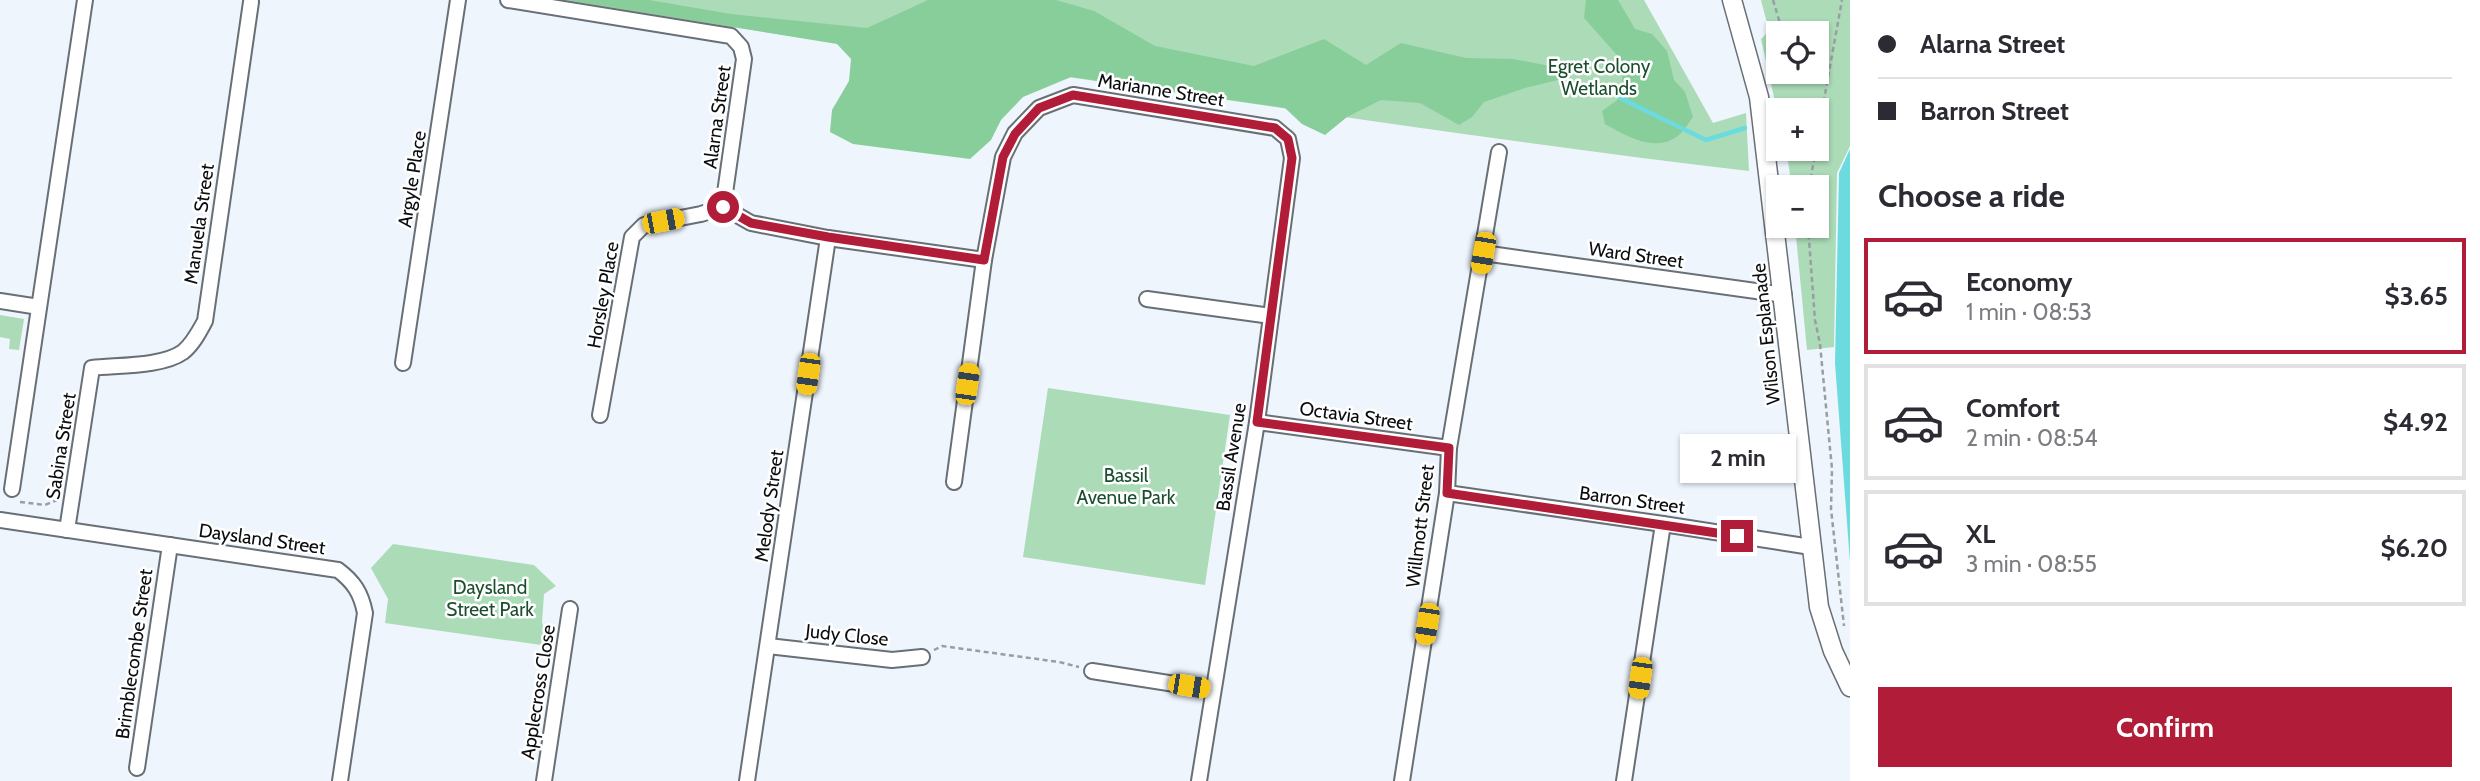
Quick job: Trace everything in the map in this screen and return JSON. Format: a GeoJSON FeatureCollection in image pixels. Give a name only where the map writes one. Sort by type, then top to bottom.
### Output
{"type":"FeatureCollection","features":[{"type":"Feature","properties":{"kind":"street"},"geometry":{"type":"LineString","coordinates":[[11,495],[85,0]]}},
{"type":"Feature","properties":{"kind":"street","name":"Argyle Place"},"geometry":{"type":"LineString","coordinates":[[403,363],[458,0]]}},
{"type":"Feature","properties":{"kind":"street","name":"Alarna Street"},"geometry":{"type":"LineString","coordinates":[[508,0],[731,36],[741,47],[744,59],[723,207]]}},
{"type":"Feature","properties":{"kind":"street","name":"Wilson Esplanade"},"geometry":{"type":"LineString","coordinates":[[1732,0],[1759,97],[1819,607],[1824,628],[1850,687]]}},
{"type":"Feature","properties":{"kind":"street","name":"Manuela Street"},"geometry":{"type":"LineString","coordinates":[[92,368],[167,360],[184,351],[197,337],[205,321],[251,2]]}},
{"type":"Feature","properties":{"kind":"street","name":"Marianne Street"},"geometry":{"type":"LineString","coordinates":[[954,482],[984,260],[1003,157],[1015,134],[1039,108],[1073,95],[1275,128],[1288,139]]}},
{"type":"Feature","properties":{"kind":"street","name":"Bassil Avenue"},"geometry":{"type":"LineString","coordinates":[[1199,781],[1257,422],[1292,158],[1288,139]]}},
{"type":"Feature","properties":{"kind":"street","name":"Willmott Street"},"geometry":{"type":"LineString","coordinates":[[1402,781],[1447,493],[1449,448],[1499,152]]}},
{"type":"Feature","properties":{"kind":"street"},"geometry":{"type":"LineString","coordinates":[[723,207],[751,223],[984,260]]}},
{"type":"Feature","properties":{"kind":"street","name":"Horsley Place"},"geometry":{"type":"LineString","coordinates":[[600,415],[632,237],[644,225],[723,207]]}},
{"type":"Feature","properties":{"kind":"street","name":"Melody Street"},"geometry":{"type":"LineString","coordinates":[[747,781],[828,237]]}},
{"type":"Feature","properties":{"kind":"street","name":"Ward Street"},"geometry":{"type":"LineString","coordinates":[[1483,253],[1784,295]]}},
{"type":"Feature","properties":{"kind":"street"},"geometry":{"type":"LineString","coordinates":[[1147,299],[1271,316]]}},
{"type":"Feature","properties":{"kind":"street"},"geometry":{"type":"LineString","coordinates":[[0,301],[39,307]]}},
{"type":"Feature","properties":{"kind":"street","name":"Sabina Street"},"geometry":{"type":"LineString","coordinates":[[67,530],[92,368]]}},
{"type":"Feature","properties":{"kind":"street","name":"Octavia Street"},"geometry":{"type":"LineString","coordinates":[[1257,422],[1449,448]]}},
{"type":"Feature","properties":{"kind":"street","name":"Barron Street"},"geometry":{"type":"LineString","coordinates":[[1447,493],[1811,547]]}},
{"type":"Feature","properties":{"kind":"street","name":"Daysland Street"},"geometry":{"type":"LineString","coordinates":[[0,520],[338,569],[353,581],[362,598],[365,613],[340,781]]}},
{"type":"Feature","properties":{"kind":"street"},"geometry":{"type":"LineString","coordinates":[[1624,781],[1663,524]]}},
{"type":"Feature","properties":{"kind":"street","name":"Brimblecombe Street"},"geometry":{"type":"LineString","coordinates":[[137,768],[170,545]]}},
{"type":"Feature","properties":{"kind":"street","name":"Applecross Close"},"geometry":{"type":"LineString","coordinates":[[544,781],[570,609]]}},
{"type":"Feature","properties":{"kind":"street","name":"Judy Close"},"geometry":{"type":"LineString","coordinates":[[768,646],[892,660],[922,657]]}},
{"type":"Feature","properties":{"kind":"street"},"geometry":{"type":"LineString","coordinates":[[1092,671],[1213,690]]}},
{"type":"Feature","properties":{"kind":"path"},"geometry":{"type":"LineString","coordinates":[[1773,0],[1779,21]]}},
{"type":"Feature","properties":{"kind":"path"},"geometry":{"type":"LineString","coordinates":[[1829,72],[1842,0]]}},
{"type":"Feature","properties":{"kind":"path"},"geometry":{"type":"LineString","coordinates":[[1809,238],[1832,469],[1831,509],[1844,627]]}},
{"type":"Feature","properties":{"kind":"path"},"geometry":{"type":"LineString","coordinates":[[11,495],[45,505],[56,501],[60,496]]}},
{"type":"Feature","properties":{"kind":"path"},"geometry":{"type":"LineString","coordinates":[[922,657],[942,646],[1059,662],[1092,671]]}},
{"type":"Feature","properties":{"kind":"green space","name":"Egret Colony Wetlands"},"geometry":{"type":"Polygon","coordinates":[[[561,0],[1644,0],[1713,123],[1746,113],[1749,171],[1199,96],[561,0]]]}},
{"type":"Feature","properties":{"kind":"green space"},"geometry":{"type":"Polygon","coordinates":[[[567,0],[649,0],[731,14],[867,28],[928,0],[1056,0],[1094,11],[1155,46],[1254,66],[1324,39],[1366,65],[1401,43],[1466,58],[1513,59],[1560,68],[1565,72],[1562,79],[1484,102],[1472,117],[1459,125],[1420,103],[1381,100],[1347,117],[1325,135],[1302,124],[1285,108],[1071,77],[1023,97],[1001,120],[991,140],[970,159],[853,144],[830,132],[832,110],[849,81],[851,59],[837,44],[567,0]]]}},
{"type":"Feature","properties":{"kind":"green space"},"geometry":{"type":"Polygon","coordinates":[[[1586,0],[1618,0],[1635,29],[1652,34],[1667,51],[1674,80],[1685,92],[1693,117],[1679,135],[1660,143],[1651,143],[1632,138],[1605,124],[1602,111],[1620,98],[1624,63],[1584,18],[1586,0]]]}},
{"type":"Feature","properties":{"kind":"green space"},"geometry":{"type":"Polygon","coordinates":[[[1761,0],[1850,0],[1850,146],[1837,173],[1834,347],[1807,350],[1796,238],[1829,238],[1829,175],[1790,175],[1788,161],[1829,161],[1829,98],[1774,98],[1771,84],[1829,84],[1829,21],[1766,21],[1761,0]]]}},
{"type":"Feature","properties":{"kind":"green space"},"geometry":{"type":"Polygon","coordinates":[[[1766,34],[1766,61],[1761,39],[1766,34]]]}},
{"type":"Feature","properties":{"kind":"green space"},"geometry":{"type":"Polygon","coordinates":[[[0,315],[24,319],[19,350],[9,349],[10,339],[0,337],[0,315]]]}},
{"type":"Feature","properties":{"kind":"green space","name":"Bassil Avenue Park"},"geometry":{"type":"Polygon","coordinates":[[[1048,388],[1230,415],[1205,585],[1023,557],[1048,388]]]}},
{"type":"Feature","properties":{"kind":"green space","name":"Daysland Street Park"},"geometry":{"type":"Polygon","coordinates":[[[393,544],[534,565],[556,586],[544,594],[542,622],[548,646],[385,623],[388,599],[371,568],[393,544]]]}},
{"type":"Feature","properties":{"kind":"water"},"geometry":{"type":"Polygon","coordinates":[[[1850,149],[1850,562],[1835,363],[1839,173],[1850,149]]]}},
{"type":"Feature","properties":{"kind":"waterway"},"geometry":{"type":"LineString","coordinates":[[1620,98],[1706,140],[1745,128]]}},
{"type":"Feature","properties":{"kind":"route"},"geometry":{"type":"LineString","coordinates":[[723,207],[751,223],[984,260],[1003,157],[1015,134],[1039,108],[1073,95],[1275,128],[1288,139],[1292,158],[1257,422],[1449,448],[1447,493],[1737,536]]}}]}
